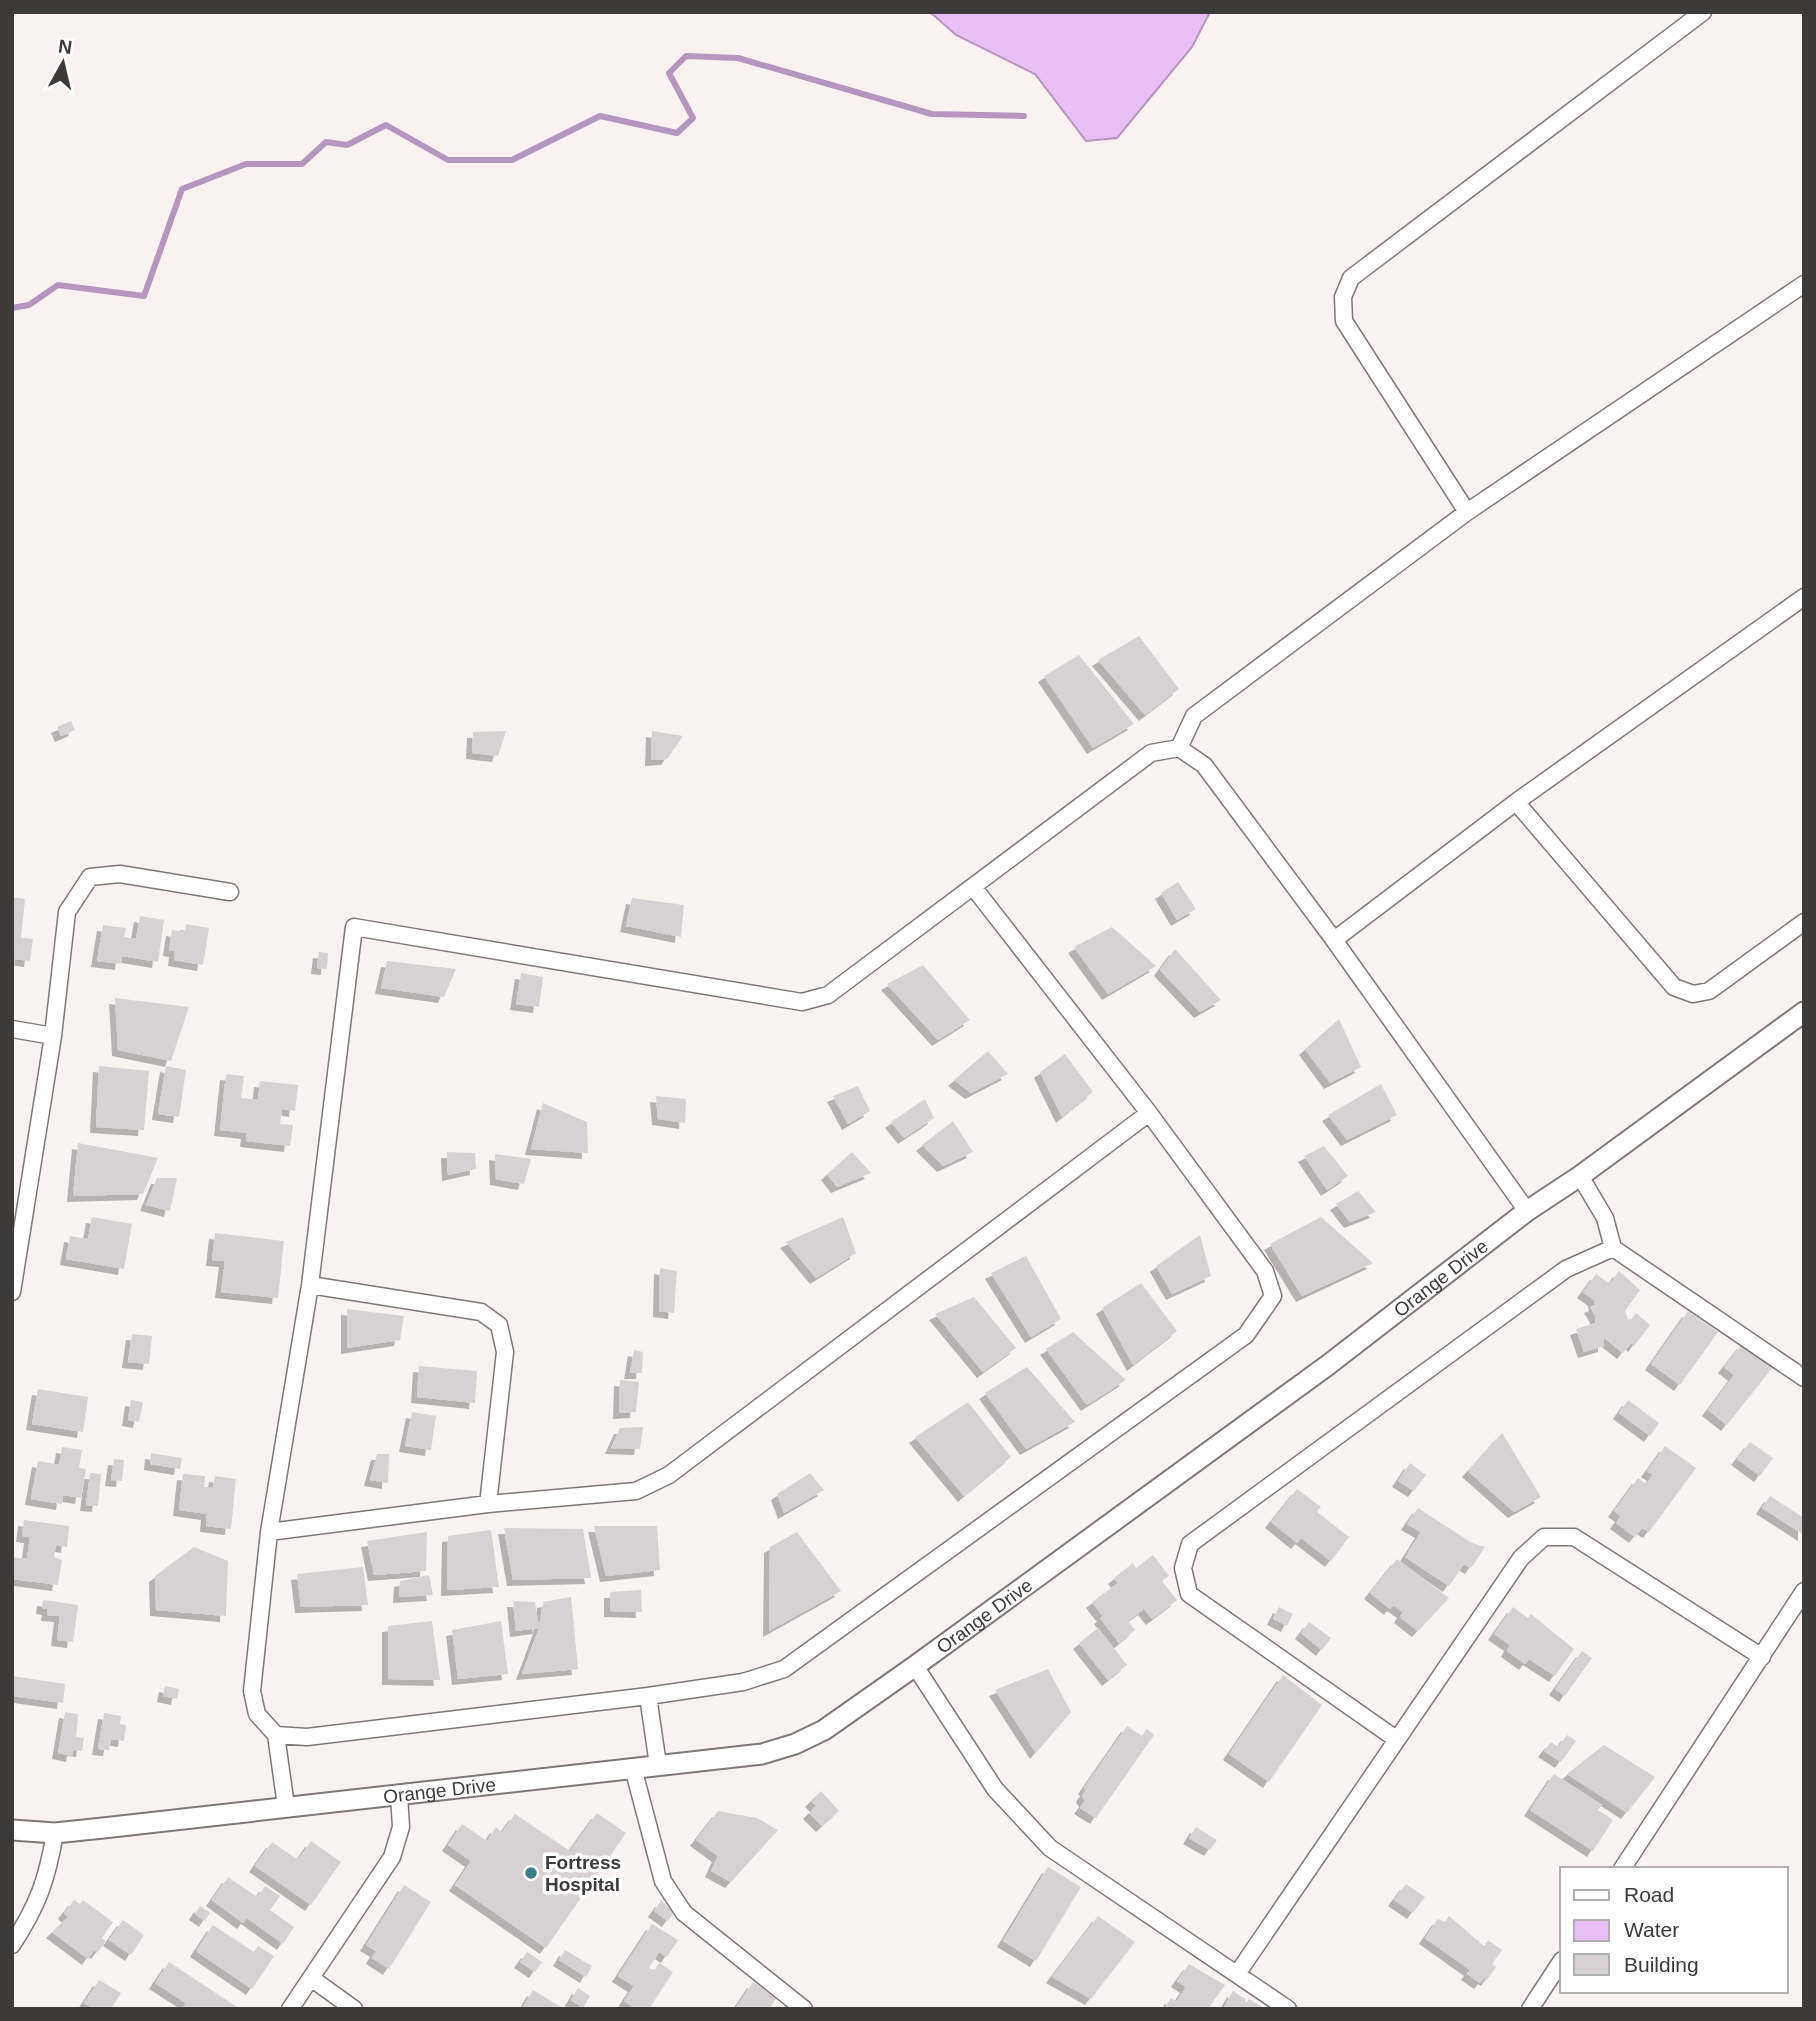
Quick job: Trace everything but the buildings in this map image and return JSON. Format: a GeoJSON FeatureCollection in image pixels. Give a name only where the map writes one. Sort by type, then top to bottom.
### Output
{"type":"FeatureCollection","features":[{"type":"Feature","properties":{"kind":"street"},"geometry":{"type":"LineString","coordinates":[[1467,512],[1345,321],[1343,297],[1352,278],[1703,12]]}},
{"type":"Feature","properties":{"kind":"street"},"geometry":{"type":"LineString","coordinates":[[1180,748],[1194,716],[1467,512],[1804,284]]}},
{"type":"Feature","properties":{"kind":"street"},"geometry":{"type":"LineString","coordinates":[[1334,940],[1516,802],[1804,597]]}},
{"type":"Feature","properties":{"kind":"street"},"geometry":{"type":"LineString","coordinates":[[286,1806],[276,1735],[257,1714],[252,1691],[269,1532],[310,1286],[354,927],[802,1003],[828,995],[974,888],[1151,752],[1180,748],[1204,765],[1334,940],[1527,1211]]}},
{"type":"Feature","properties":{"kind":"street"},"geometry":{"type":"LineString","coordinates":[[1516,802],[1674,987],[1693,994],[1709,991],[1804,922]]}},
{"type":"Feature","properties":{"kind":"street"},"geometry":{"type":"LineString","coordinates":[[12,1290],[53,1036],[67,912],[90,877],[120,874],[230,892]]}},
{"type":"Feature","properties":{"kind":"street"},"geometry":{"type":"LineString","coordinates":[[276,1735],[307,1737],[648,1696],[743,1682],[784,1669],[1246,1335],[1273,1296],[1265,1271],[1149,1113],[974,888]]}},
{"type":"Feature","properties":{"kind":"street","name":"Orange Drive"},"geometry":{"type":"LineString","coordinates":[[12,1830],[55,1833],[762,1754],[795,1744],[824,1730],[915,1666],[1328,1364],[1527,1211],[1580,1176],[1804,1012]]}},
{"type":"Feature","properties":{"kind":"street"},"geometry":{"type":"LineString","coordinates":[[12,1029],[53,1036]]}},
{"type":"Feature","properties":{"kind":"street"},"geometry":{"type":"LineString","coordinates":[[269,1532],[488,1504],[636,1491],[669,1475],[1149,1113]]}},
{"type":"Feature","properties":{"kind":"street"},"geometry":{"type":"LineString","coordinates":[[1580,1176],[1605,1218],[1613,1248],[1804,1378]]}},
{"type":"Feature","properties":{"kind":"street"},"geometry":{"type":"LineString","coordinates":[[1396,1740],[1189,1594],[1184,1568],[1191,1544],[1566,1269],[1613,1248]]}},
{"type":"Feature","properties":{"kind":"street"},"geometry":{"type":"LineString","coordinates":[[310,1286],[481,1312],[499,1325],[505,1352],[488,1504]]}},
{"type":"Feature","properties":{"kind":"street"},"geometry":{"type":"LineString","coordinates":[[1237,1974],[1521,1558],[1544,1537],[1574,1536],[1762,1657]]}},
{"type":"Feature","properties":{"kind":"street"},"geometry":{"type":"LineString","coordinates":[[1623,1867],[1804,1591]]}},
{"type":"Feature","properties":{"kind":"street"},"geometry":{"type":"LineString","coordinates":[[915,1666],[995,1789],[1050,1848],[1289,2009]]}},
{"type":"Feature","properties":{"kind":"street"},"geometry":{"type":"LineString","coordinates":[[648,1696],[658,1765]]}},
{"type":"Feature","properties":{"kind":"street"},"geometry":{"type":"LineString","coordinates":[[633,1768],[663,1881],[684,1913],[804,2009]]}},
{"type":"Feature","properties":{"kind":"street"},"geometry":{"type":"LineString","coordinates":[[290,2009],[392,1857],[401,1827],[400,1795]]}},
{"type":"Feature","properties":{"kind":"street"},"geometry":{"type":"LineString","coordinates":[[12,1945],[36,1909],[48,1871],[55,1833]]}},
{"type":"Feature","properties":{"kind":"street"},"geometry":{"type":"LineString","coordinates":[[1530,2009],[1560,1963]]}},
{"type":"Feature","properties":{"kind":"street"},"geometry":{"type":"LineString","coordinates":[[311,1978],[354,2009]]}},
{"type":"Feature","properties":{"kind":"water"},"geometry":{"type":"Polygon","coordinates":[[[930,12],[1210,12],[1192,47],[1117,138],[1086,141],[1035,74],[956,35],[930,12]]]}},
{"type":"Feature","properties":{"kind":"waterway"},"geometry":{"type":"LineString","coordinates":[[12,308],[29,305],[58,285],[144,296],[182,189],[246,164],[302,164],[326,142],[347,145],[386,125],[448,160],[512,160],[600,116],[677,133],[693,118],[669,73],[686,56],[738,58],[932,114],[1024,116]]}},
{"type":"Feature","properties":{"kind":"place","name":"Fortress Hospital"},"geometry":{"type":"Point","coordinates":[531,1873]}}]}
